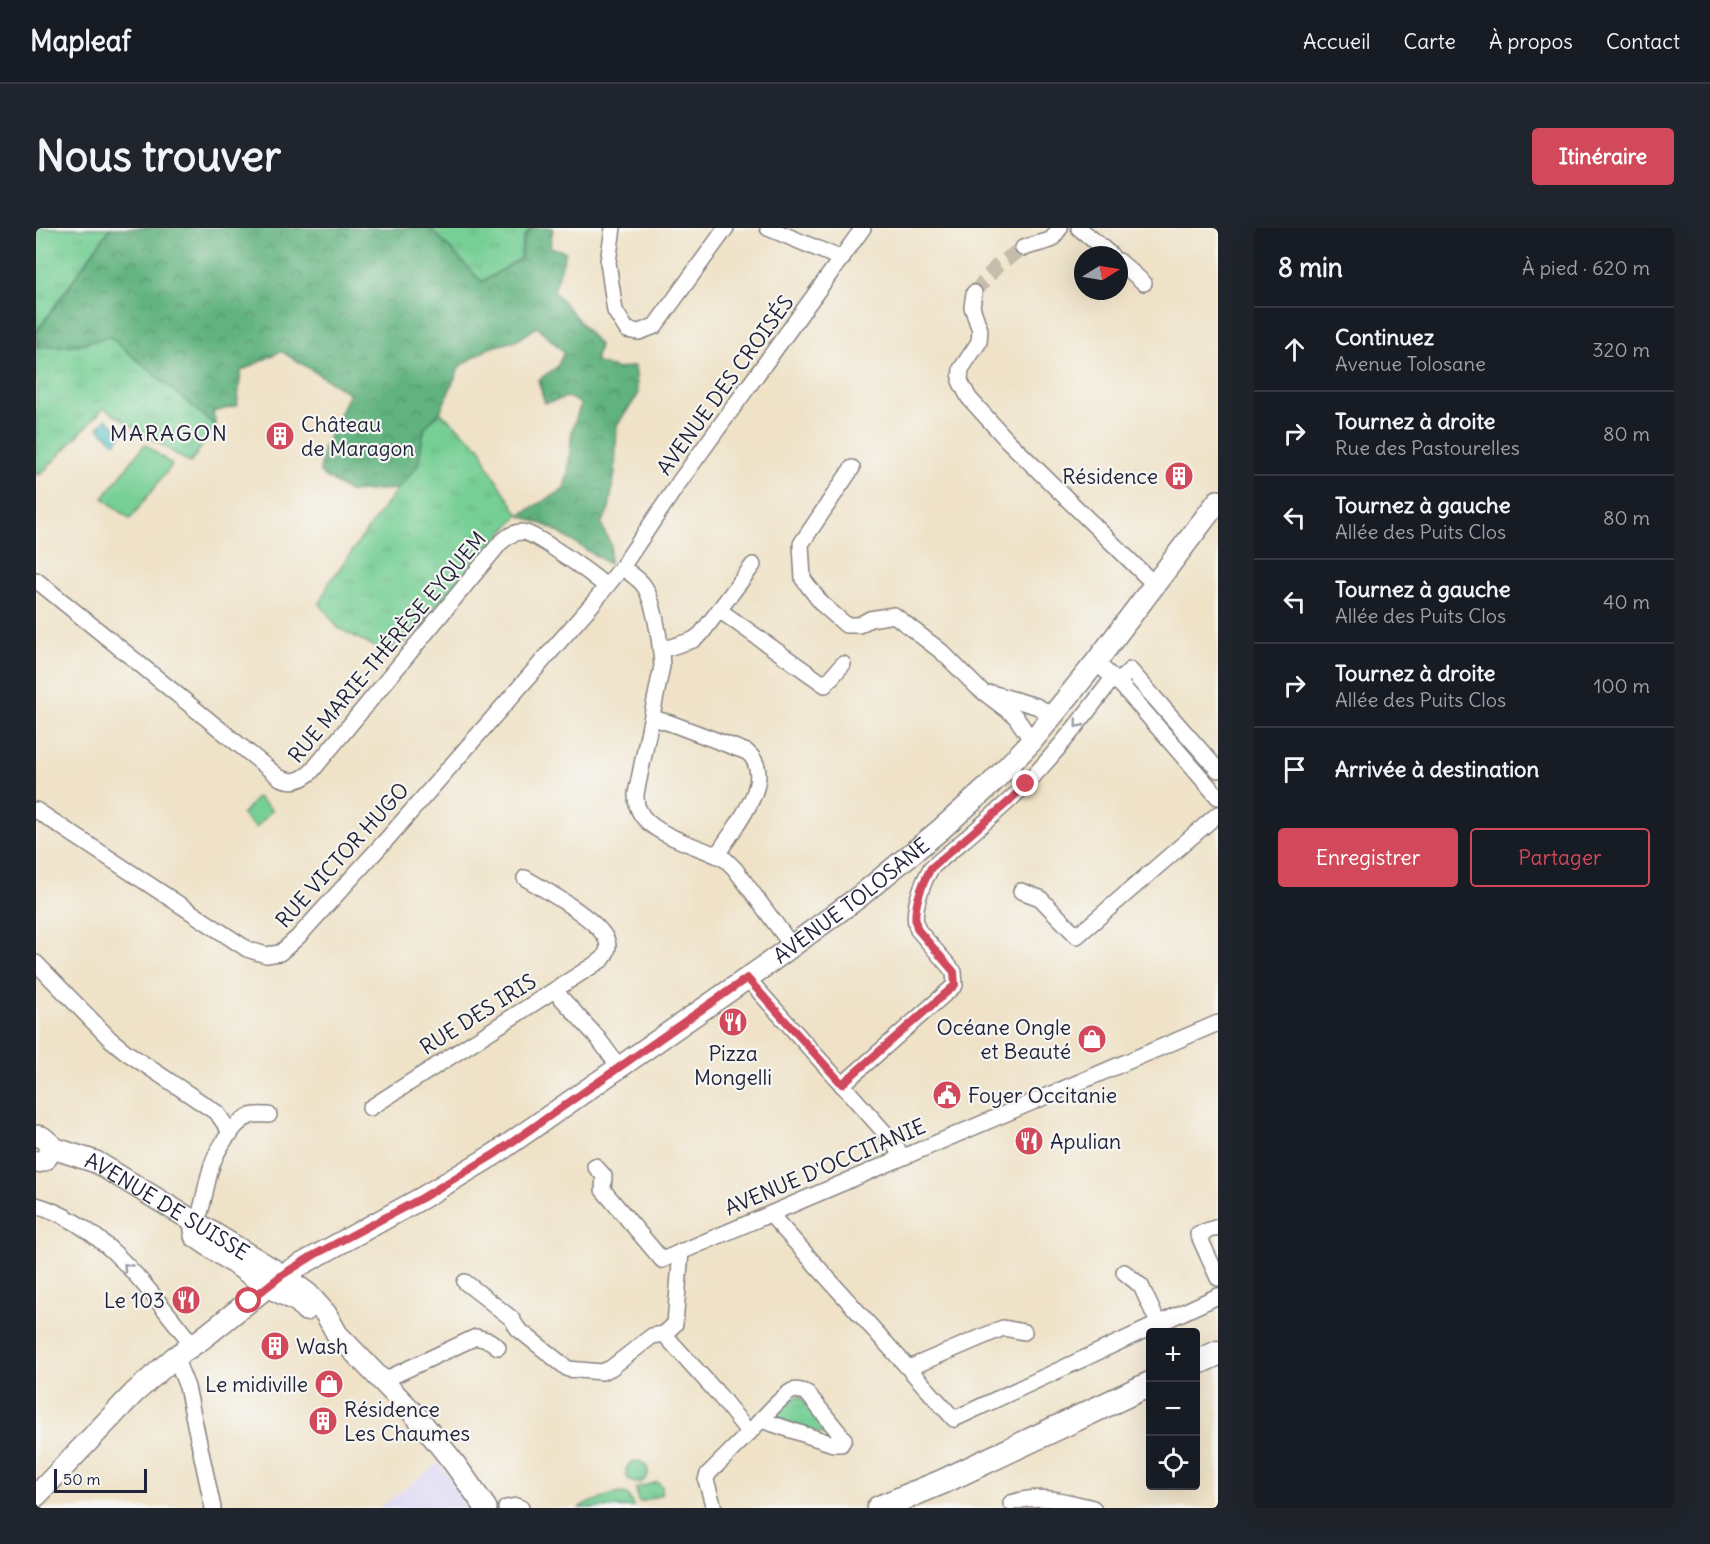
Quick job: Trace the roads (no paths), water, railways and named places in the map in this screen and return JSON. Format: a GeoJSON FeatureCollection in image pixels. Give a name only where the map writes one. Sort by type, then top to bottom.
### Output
{"type":"FeatureCollection","features":[{"type":"Feature","properties":{"kind":"main road","name":"AVENUE TOLOSANE"},"geometry":{"type":"LineString","coordinates":[[36,1496],[134,1393],[192,1344],[203,1338],[275,1280],[422,1198],[495,1154],[792,946],[860,896],[940,830],[988,787],[1032,741],[1096,662],[1154,584],[1216,510]]}},
{"type":"Feature","properties":{"kind":"main road","name":"AVENUE DE SUISSE"},"geometry":{"type":"LineString","coordinates":[[41,1151],[96,1162],[275,1280],[317,1322],[337,1334],[382,1381],[435,1439],[486,1508]]}},
{"type":"Feature","properties":{"kind":"main road"},"geometry":{"type":"LineString","coordinates":[[1200,1361],[1218,1353]]}},
{"type":"Feature","properties":{"kind":"main road"},"geometry":{"type":"LineString","coordinates":[[879,1508],[942,1482],[1146,1386]]}},
{"type":"Feature","properties":{"kind":"street"},"geometry":{"type":"LineString","coordinates":[[613,228],[608,262],[615,311],[627,330],[639,332],[655,326],[726,228]]}},
{"type":"Feature","properties":{"kind":"street"},"geometry":{"type":"LineString","coordinates":[[768,228],[842,259]]}},
{"type":"Feature","properties":{"kind":"street","name":"AVENUE DES CROISÉS"},"geometry":{"type":"LineString","coordinates":[[622,567],[680,481],[863,228]]}},
{"type":"Feature","properties":{"kind":"street"},"geometry":{"type":"LineString","coordinates":[[1023,248],[1052,240],[1060,228]]}},
{"type":"Feature","properties":{"kind":"street"},"geometry":{"type":"LineString","coordinates":[[1079,228],[1100,246]]}},
{"type":"Feature","properties":{"kind":"street"},"geometry":{"type":"LineString","coordinates":[[1128,269],[1144,283]]}},
{"type":"Feature","properties":{"kind":"street"},"geometry":{"type":"LineString","coordinates":[[974,293],[972,307],[980,330],[979,342],[962,369],[960,381],[969,398],[1007,440],[1154,584]]}},
{"type":"Feature","properties":{"kind":"street"},"geometry":{"type":"LineString","coordinates":[[852,468],[801,544],[803,579],[822,604],[846,625],[859,625],[870,619],[894,615],[942,652],[978,688],[1015,716],[1032,741]]}},
{"type":"Feature","properties":{"kind":"street","name":"RUE MARIE-THÉRÈSE EYQUEM"},"geometry":{"type":"LineString","coordinates":[[36,580],[280,778],[290,782],[301,780],[311,772],[501,542],[514,533],[525,532],[540,540],[605,586]]}},
{"type":"Feature","properties":{"kind":"street"},"geometry":{"type":"LineString","coordinates":[[661,650],[693,640],[701,634],[753,566]]}},
{"type":"Feature","properties":{"kind":"street"},"geometry":{"type":"LineString","coordinates":[[622,567],[644,586],[652,607],[661,650],[662,666],[636,794],[638,808],[643,818],[654,828],[726,860],[792,946]]}},
{"type":"Feature","properties":{"kind":"street","name":"RUE VICTOR HUGO"},"geometry":{"type":"LineString","coordinates":[[36,810],[247,949],[266,955],[280,953],[298,937],[383,843],[622,567]]}},
{"type":"Feature","properties":{"kind":"street"},"geometry":{"type":"LineString","coordinates":[[719,610],[825,685],[843,664]]}},
{"type":"Feature","properties":{"kind":"street"},"geometry":{"type":"LineString","coordinates":[[1096,662],[1115,680],[1218,797]]}},
{"type":"Feature","properties":{"kind":"street"},"geometry":{"type":"LineString","coordinates":[[842,1084],[955,985],[954,972],[918,930],[915,923],[925,878],[931,868],[1026,784],[1115,680],[1130,670],[1218,770]]}},
{"type":"Feature","properties":{"kind":"street"},"geometry":{"type":"LineString","coordinates":[[978,688],[1036,706],[1053,715]]}},
{"type":"Feature","properties":{"kind":"street"},"geometry":{"type":"LineString","coordinates":[[652,718],[747,752],[755,759],[759,776],[750,804],[717,855]]}},
{"type":"Feature","properties":{"kind":"street"},"geometry":{"type":"LineString","coordinates":[[1021,891],[1040,898],[1077,936],[1218,814]]}},
{"type":"Feature","properties":{"kind":"street"},"geometry":{"type":"LineString","coordinates":[[525,878],[562,899],[600,930],[608,944],[608,951],[603,959],[555,991]]}},
{"type":"Feature","properties":{"kind":"street"},"geometry":{"type":"LineString","coordinates":[[36,963],[111,1039],[126,1052],[217,1113],[231,1132]]}},
{"type":"Feature","properties":{"kind":"street"},"geometry":{"type":"LineString","coordinates":[[747,978],[887,1135],[903,1157]]}},
{"type":"Feature","properties":{"kind":"street","name":"RUE DES IRIS"},"geometry":{"type":"LineString","coordinates":[[370,1108],[555,991],[597,1037],[619,1066]]}},
{"type":"Feature","properties":{"kind":"street","name":"AVENUE D'OCCITANIE"},"geometry":{"type":"LineString","coordinates":[[595,1166],[604,1176],[603,1190],[662,1260],[1218,1023]]}},
{"type":"Feature","properties":{"kind":"street"},"geometry":{"type":"LineString","coordinates":[[193,1228],[210,1169],[231,1132],[248,1117],[269,1115]]}},
{"type":"Feature","properties":{"kind":"street"},"geometry":{"type":"LineString","coordinates":[[36,1205],[64,1215],[80,1224],[103,1243],[129,1268],[192,1344]]}},
{"type":"Feature","properties":{"kind":"street"},"geometry":{"type":"LineString","coordinates":[[770,1214],[954,1419],[1218,1296]]}},
{"type":"Feature","properties":{"kind":"street"},"geometry":{"type":"LineString","coordinates":[[1218,1227],[1198,1234],[1218,1278]]}},
{"type":"Feature","properties":{"kind":"street"},"geometry":{"type":"LineString","coordinates":[[465,1282],[511,1318],[518,1329],[568,1369],[602,1372],[652,1336],[664,1334],[675,1324],[681,1251]]}},
{"type":"Feature","properties":{"kind":"street"},"geometry":{"type":"LineString","coordinates":[[1124,1272],[1141,1286],[1159,1324]]}},
{"type":"Feature","properties":{"kind":"street"},"geometry":{"type":"LineString","coordinates":[[909,1368],[1003,1328],[1024,1332]]}},
{"type":"Feature","properties":{"kind":"street"},"geometry":{"type":"LineString","coordinates":[[664,1334],[749,1432]]}},
{"type":"Feature","properties":{"kind":"street"},"geometry":{"type":"LineString","coordinates":[[382,1381],[476,1337],[490,1341],[498,1347]]}},
{"type":"Feature","properties":{"kind":"street"},"geometry":{"type":"LineString","coordinates":[[175,1358],[187,1387],[213,1508]]}},
{"type":"Feature","properties":{"kind":"street"},"geometry":{"type":"LineString","coordinates":[[714,1508],[706,1480],[708,1474],[761,1420],[791,1391],[799,1390],[807,1393],[844,1439],[841,1444],[833,1444],[761,1420]]}},
{"type":"Feature","properties":{"kind":"street"},"geometry":{"type":"LineString","coordinates":[[1011,1503],[1026,1498],[1048,1497],[1093,1508]]}},
{"type":"Feature","properties":{"kind":"street"},"geometry":{"type":"LineString","coordinates":[[506,1508],[521,1508]]}},
{"type":"Feature","properties":{"kind":"water"},"geometry":{"type":"Polygon","coordinates":[[[106,419],[123,433],[115,443],[98,428],[106,419]]]}},
{"type":"Feature","properties":{"kind":"tunnel"},"geometry":{"type":"LineString","coordinates":[[974,293],[997,266],[1023,248]]}},
{"type":"Feature","properties":{"kind":"place","name":"Château de Maragon"},"geometry":{"type":"Point","coordinates":[280,436]}},
{"type":"Feature","properties":{"kind":"place","name":"Résidence"},"geometry":{"type":"Point","coordinates":[1179,476]}},
{"type":"Feature","properties":{"kind":"place","name":"Pizza Mongelli"},"geometry":{"type":"Point","coordinates":[733,1022]}},
{"type":"Feature","properties":{"kind":"place","name":"Océane Ongle et Beauté"},"geometry":{"type":"Point","coordinates":[1092,1039]}},
{"type":"Feature","properties":{"kind":"place","name":"Foyer Occitanie"},"geometry":{"type":"Point","coordinates":[947,1095]}},
{"type":"Feature","properties":{"kind":"place","name":"Apulian"},"geometry":{"type":"Point","coordinates":[1029,1141]}},
{"type":"Feature","properties":{"kind":"place","name":"Le 103"},"geometry":{"type":"Point","coordinates":[186,1300]}},
{"type":"Feature","properties":{"kind":"place","name":"Wash"},"geometry":{"type":"Point","coordinates":[275,1346]}},
{"type":"Feature","properties":{"kind":"place","name":"Le midiville"},"geometry":{"type":"Point","coordinates":[329,1384]}},
{"type":"Feature","properties":{"kind":"place","name":"Résidence Les Chaumes"},"geometry":{"type":"Point","coordinates":[323,1421]}},
{"type":"Feature","properties":{"kind":"district","name":"MARAGON"},"geometry":{"type":"Point","coordinates":[169,433]}}]}
